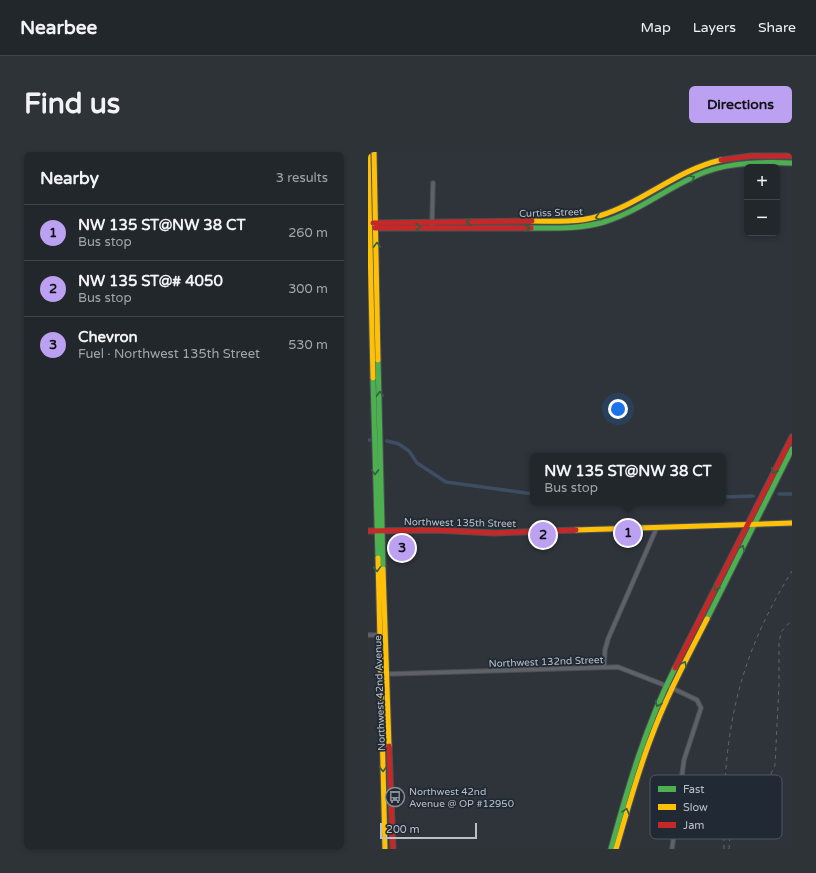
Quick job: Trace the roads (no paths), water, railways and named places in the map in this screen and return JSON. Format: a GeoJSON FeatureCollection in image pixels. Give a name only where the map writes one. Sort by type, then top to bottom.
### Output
{"type":"FeatureCollection","features":[{"type":"Feature","properties":{"kind":"main road","name":"Northwest 42nd Avenue"},"geometry":{"type":"LineString","coordinates":[[374,152],[379,329],[382,530],[387,634],[393,849]]}},
{"type":"Feature","properties":{"kind":"main road","name":"Northwest 42nd Avenue"},"geometry":{"type":"LineString","coordinates":[[368,155],[385,849]]}},
{"type":"Feature","properties":{"kind":"main road","name":"Curtiss Street"},"geometry":{"type":"LineString","coordinates":[[376,225],[432,221],[571,222],[591,219],[613,213],[694,169],[716,162],[740,157],[792,156]]}},
{"type":"Feature","properties":{"kind":"main road"},"geometry":{"type":"LineString","coordinates":[[732,164],[740,157]]}},
{"type":"Feature","properties":{"kind":"main road","name":"Curtiss Street"},"geometry":{"type":"LineString","coordinates":[[369,225],[432,228],[571,228],[615,219],[691,178],[732,164],[792,163]]}},
{"type":"Feature","properties":{"kind":"main road"},"geometry":{"type":"LineString","coordinates":[[613,213],[615,219]]}},
{"type":"Feature","properties":{"kind":"main road"},"geometry":{"type":"LineString","coordinates":[[372,329],[379,329]]}},
{"type":"Feature","properties":{"kind":"main road"},"geometry":{"type":"LineString","coordinates":[[375,433],[381,433]]}},
{"type":"Feature","properties":{"kind":"main road"},"geometry":{"type":"LineString","coordinates":[[610,849],[632,773],[669,686],[792,437]]}},
{"type":"Feature","properties":{"kind":"main road"},"geometry":{"type":"LineString","coordinates":[[616,849],[637,776],[669,686],[754,525],[792,449]]}},
{"type":"Feature","properties":{"kind":"main road","name":"Northwest 135th Street"},"geometry":{"type":"LineString","coordinates":[[368,531],[434,530],[494,533],[792,523]]}},
{"type":"Feature","properties":{"kind":"main road"},"geometry":{"type":"LineString","coordinates":[[380,674],[388,674]]}},
{"type":"Feature","properties":{"kind":"main road"},"geometry":{"type":"LineString","coordinates":[[384,806],[392,805]]}},
{"type":"Feature","properties":{"kind":"main road"},"geometry":{"type":"LineString","coordinates":[[385,842],[392,842]]}},
{"type":"Feature","properties":{"kind":"street"},"geometry":{"type":"LineString","coordinates":[[432,228],[433,183]]}},
{"type":"Feature","properties":{"kind":"street"},"geometry":{"type":"LineString","coordinates":[[604,667],[605,650],[608,639],[657,527]]}},
{"type":"Feature","properties":{"kind":"street"},"geometry":{"type":"LineString","coordinates":[[368,635],[387,634]]}},
{"type":"Feature","properties":{"kind":"street","name":"Northwest 132nd Street"},"geometry":{"type":"LineString","coordinates":[[388,674],[604,667],[618,667],[626,669],[669,686],[697,700],[701,708],[684,760],[682,775]]}},
{"type":"Feature","properties":{"kind":"street","name":"Northwest 132nd Street"},"geometry":{"type":"LineString","coordinates":[[672,849],[673,839]]}},
{"type":"Feature","properties":{"kind":"waterway"},"geometry":{"type":"LineString","coordinates":[[387,441],[399,444],[409,451],[417,463],[446,482],[530,494]]}},
{"type":"Feature","properties":{"kind":"waterway"},"geometry":{"type":"LineString","coordinates":[[779,494],[792,494]]}},
{"type":"Feature","properties":{"kind":"waterway"},"geometry":{"type":"LineString","coordinates":[[726,497],[753,496]]}},
{"type":"Feature","properties":{"kind":"railway"},"geometry":{"type":"LineString","coordinates":[[726,775],[729,738],[744,671],[772,605],[792,571]]}},
{"type":"Feature","properties":{"kind":"railway"},"geometry":{"type":"LineString","coordinates":[[770,775],[775,765],[779,685],[779,644],[781,632],[792,620]]}},
{"type":"Feature","properties":{"kind":"railway"},"geometry":{"type":"LineString","coordinates":[[724,839],[724,849]]}},
{"type":"Feature","properties":{"kind":"railway"},"geometry":{"type":"LineString","coordinates":[[729,849],[730,839]]}},
{"type":"Feature","properties":{"kind":"place","name":"NW 135 ST@NW 38 CT"},"geometry":{"type":"Point","coordinates":[628,533]}},
{"type":"Feature","properties":{"kind":"place","name":"NW 135 ST@# 4050"},"geometry":{"type":"Point","coordinates":[543,535]}},
{"type":"Feature","properties":{"kind":"place","name":"Chevron"},"geometry":{"type":"Point","coordinates":[402,548]}},
{"type":"Feature","properties":{"kind":"place","name":"Northwest 42nd Avenue @ OP #12950"},"geometry":{"type":"Point","coordinates":[395,797]}}]}
